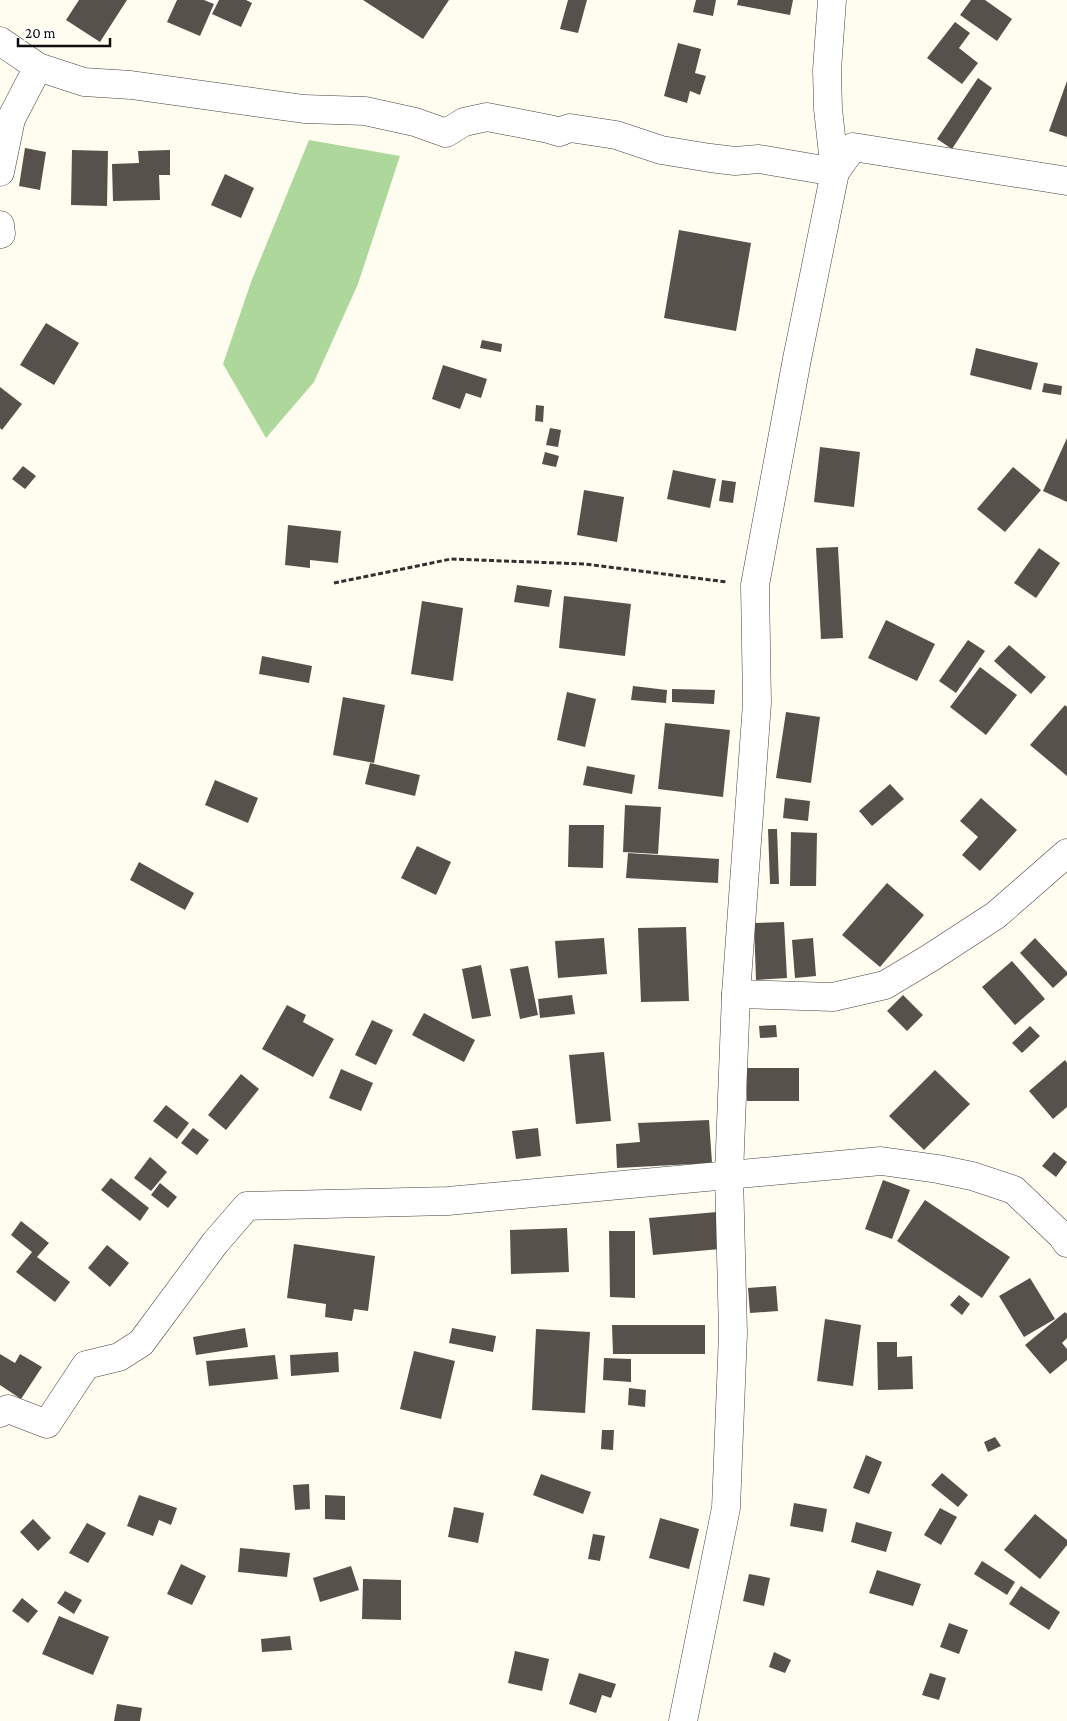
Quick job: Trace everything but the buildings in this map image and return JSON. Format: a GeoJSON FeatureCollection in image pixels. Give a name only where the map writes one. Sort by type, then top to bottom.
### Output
{"type":"FeatureCollection","features":[{"type":"Feature","properties":{"kind":"street"},"geometry":{"type":"LineString","coordinates":[[683,1721],[726,1508],[733,1333],[729,1176],[736,994],[757,704],[754,585],[834,172],[828,109],[827,70],[832,0]]}},
{"type":"Feature","properties":{"kind":"street"},"geometry":{"type":"LineString","coordinates":[[0,41],[38,67],[84,82],[131,85],[304,109],[365,111],[414,122],[446,133],[464,122],[488,117],[559,132],[570,128],[616,135],[661,150],[710,158],[735,161],[759,159],[834,172]]}},
{"type":"Feature","properties":{"kind":"street"},"geometry":{"type":"LineString","coordinates":[[0,172],[11,119],[38,67]]}},
{"type":"Feature","properties":{"kind":"street"},"geometry":{"type":"LineString","coordinates":[[834,172],[853,147],[1067,181]]}},
{"type":"Feature","properties":{"kind":"street"},"geometry":{"type":"LineString","coordinates":[[736,994],[833,997],[885,985],[996,916],[1067,853]]}},
{"type":"Feature","properties":{"kind":"street"},"geometry":{"type":"LineString","coordinates":[[0,1413],[8,1409],[47,1424],[86,1365],[119,1357],[141,1343],[215,1244],[247,1206],[448,1201],[881,1161],[972,1176],[1014,1190],[1067,1243]]}},
{"type":"Feature","properties":{"kind":"path"},"geometry":{"type":"LineString","coordinates":[[334,583],[452,559],[585,564],[754,585]]}},
{"type":"Feature","properties":{"kind":"green space"},"geometry":{"type":"Polygon","coordinates":[[[309,140],[400,156],[358,284],[314,382],[266,438],[223,364],[251,282],[309,140]]]}}]}
